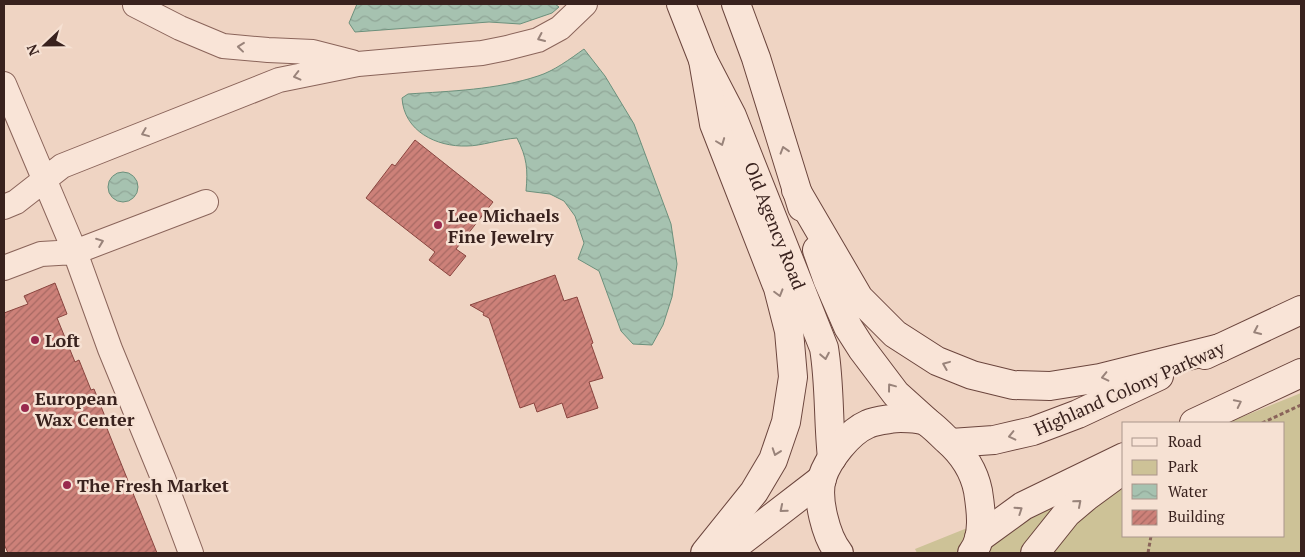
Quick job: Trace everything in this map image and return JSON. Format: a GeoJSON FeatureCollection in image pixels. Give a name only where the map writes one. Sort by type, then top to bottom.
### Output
{"type":"FeatureCollection","features":[{"type":"Feature","properties":{"kind":"street"},"geometry":{"type":"LineString","coordinates":[[135,4],[180,28],[223,46],[313,52],[358,64]]}},
{"type":"Feature","properties":{"kind":"street","name":"Old Agency Road"},"geometry":{"type":"LineString","coordinates":[[682,4],[702,60],[732,116],[824,348],[828,373],[829,428],[827,468],[821,500],[824,524],[834,547],[839,553]]}},
{"type":"Feature","properties":{"kind":"street","name":"Old Agency Road"},"geometry":{"type":"LineString","coordinates":[[736,4],[756,58],[796,190],[828,281],[848,327],[896,394],[951,444],[969,466],[977,488],[981,511],[976,548]]}},
{"type":"Feature","properties":{"kind":"street"},"geometry":{"type":"LineString","coordinates":[[4,207],[16,202],[62,166],[279,80],[358,64],[482,53],[538,40],[560,28],[583,7]]}},
{"type":"Feature","properties":{"kind":"street"},"geometry":{"type":"LineString","coordinates":[[702,60],[714,124],[778,288],[789,331],[793,377],[786,422],[772,460],[754,492],[705,553]]}},
{"type":"Feature","properties":{"kind":"street"},"geometry":{"type":"LineString","coordinates":[[4,84],[75,252],[110,349],[163,478],[191,553]]}},
{"type":"Feature","properties":{"kind":"street"},"geometry":{"type":"LineString","coordinates":[[796,190],[859,298],[895,334],[936,361],[972,375],[1013,384],[1050,386],[1100,378],[1220,348]]}},
{"type":"Feature","properties":{"kind":"street"},"geometry":{"type":"LineString","coordinates":[[4,268],[41,254],[75,252],[206,202]]}},
{"type":"Feature","properties":{"kind":"street","name":"Highland Colony Parkway"},"geometry":{"type":"LineString","coordinates":[[951,444],[994,440],[1033,431],[1078,414],[1301,310]]}},
{"type":"Feature","properties":{"kind":"street"},"geometry":{"type":"LineString","coordinates":[[1196,422],[1301,373]]}},
{"type":"Feature","properties":{"kind":"street"},"geometry":{"type":"LineString","coordinates":[[726,553],[827,468],[848,438],[868,424],[898,417],[926,421]]}},
{"type":"Feature","properties":{"kind":"street"},"geometry":{"type":"LineString","coordinates":[[976,548],[1023,506],[1122,458]]}},
{"type":"Feature","properties":{"kind":"street"},"geometry":{"type":"LineString","coordinates":[[1035,553],[1067,513],[1122,471]]}},
{"type":"Feature","properties":{"kind":"path"},"geometry":{"type":"LineString","coordinates":[[1264,422],[1301,405]]}},
{"type":"Feature","properties":{"kind":"path"},"geometry":{"type":"LineString","coordinates":[[1148,553],[1151,537]]}},
{"type":"Feature","properties":{"kind":"green space"},"geometry":{"type":"Polygon","coordinates":[[[1301,393],[1301,553],[917,553],[915,549],[1122,466],[1122,537],[1285,537],[1285,422],[1229,422],[1301,393]]]}},
{"type":"Feature","properties":{"kind":"water"},"geometry":{"type":"Polygon","coordinates":[[[357,4],[555,4],[559,7],[552,13],[520,24],[489,22],[355,32],[349,23],[357,4]]]}},
{"type":"Feature","properties":{"kind":"water"},"geometry":{"type":"Polygon","coordinates":[[[584,49],[605,76],[634,124],[671,224],[677,264],[672,297],[663,325],[652,345],[633,344],[621,331],[599,271],[578,259],[584,243],[575,216],[564,201],[550,194],[526,191],[526,164],[517,138],[473,146],[444,144],[433,140],[415,128],[404,110],[402,98],[408,94],[473,89],[522,81],[550,71],[584,49]]]}},
{"type":"Feature","properties":{"kind":"water"},"geometry":{"type":"Polygon","coordinates":[[[123,172],[134,176],[138,187],[134,198],[123,202],[112,198],[108,187],[112,176],[123,172]]]}},
{"type":"Feature","properties":{"kind":"building","name":"Lee Michaels Fine Jewelry"},"geometry":{"type":"Polygon","coordinates":[[[415,140],[493,202],[456,249],[466,256],[450,276],[429,260],[435,252],[366,198],[392,164],[395,166],[415,140]]]}},
{"type":"Feature","properties":{"kind":"building"},"geometry":{"type":"Polygon","coordinates":[[[555,275],[564,301],[577,297],[603,378],[589,382],[598,408],[567,418],[562,403],[537,412],[534,403],[520,408],[489,318],[470,305],[555,275]]]}},
{"type":"Feature","properties":{"kind":"building","name":"The Fresh Market"},"geometry":{"type":"Polygon","coordinates":[[[55,283],[67,314],[57,318],[75,362],[79,360],[91,390],[94,389],[106,419],[104,421],[157,553],[8,553],[4,544],[4,313],[28,304],[24,296],[55,283]]]}},
{"type":"Feature","properties":{"kind":"place","name":"Lee Michaels Fine Jewelry"},"geometry":{"type":"Point","coordinates":[438,225]}},
{"type":"Feature","properties":{"kind":"place","name":"Loft"},"geometry":{"type":"Point","coordinates":[35,340]}},
{"type":"Feature","properties":{"kind":"place","name":"European Wax Center"},"geometry":{"type":"Point","coordinates":[25,408]}},
{"type":"Feature","properties":{"kind":"place","name":"The Fresh Market"},"geometry":{"type":"Point","coordinates":[67,485]}}]}
